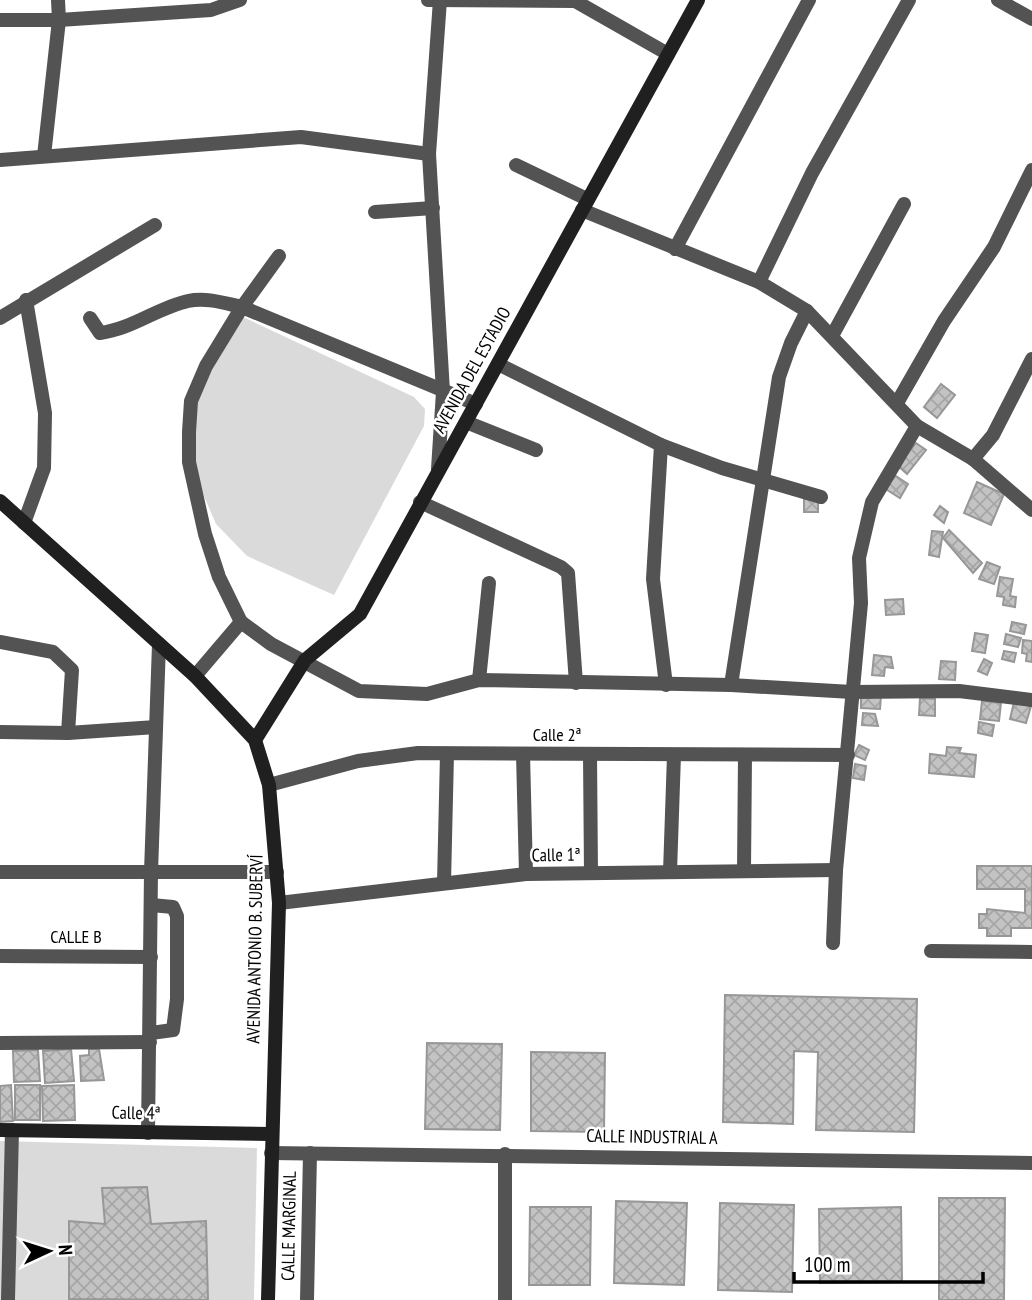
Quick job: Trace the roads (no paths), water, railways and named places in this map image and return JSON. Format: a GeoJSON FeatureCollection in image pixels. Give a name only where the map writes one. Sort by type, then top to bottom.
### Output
{"type":"FeatureCollection","features":[{"type":"Feature","properties":{"kind":"street"},"geometry":{"type":"LineString","coordinates":[[44,156],[59,20],[58,0]]}},
{"type":"Feature","properties":{"kind":"street"},"geometry":{"type":"LineString","coordinates":[[0,20],[59,20],[211,10],[240,0]]}},
{"type":"Feature","properties":{"kind":"street","name":"AVENIDA DEL ESTADIO"},"geometry":{"type":"LineString","coordinates":[[255,740],[305,660],[360,614],[698,0]]}},
{"type":"Feature","properties":{"kind":"street"},"geometry":{"type":"LineString","coordinates":[[675,248],[809,0]]}},
{"type":"Feature","properties":{"kind":"street"},"geometry":{"type":"LineString","coordinates":[[759,282],[812,173],[909,0]]}},
{"type":"Feature","properties":{"kind":"street"},"geometry":{"type":"LineString","coordinates":[[998,0],[1014,4],[1032,19]]}},
{"type":"Feature","properties":{"kind":"street"},"geometry":{"type":"LineString","coordinates":[[438,469],[443,392],[429,154],[436,1],[575,1],[668,54]]}},
{"type":"Feature","properties":{"kind":"street"},"geometry":{"type":"LineString","coordinates":[[0,160],[97,155],[300,137],[429,154]]}},
{"type":"Feature","properties":{"kind":"street"},"geometry":{"type":"LineString","coordinates":[[516,165],[585,205],[675,248],[759,282],[807,312],[917,426],[972,459],[1032,510]]}},
{"type":"Feature","properties":{"kind":"street"},"geometry":{"type":"LineString","coordinates":[[897,403],[944,321],[994,247],[1032,170]]}},
{"type":"Feature","properties":{"kind":"street"},"geometry":{"type":"LineString","coordinates":[[832,336],[904,204]]}},
{"type":"Feature","properties":{"kind":"street"},"geometry":{"type":"LineString","coordinates":[[375,212],[433,208]]}},
{"type":"Feature","properties":{"kind":"street"},"geometry":{"type":"LineString","coordinates":[[0,318],[155,225]]}},
{"type":"Feature","properties":{"kind":"street"},"geometry":{"type":"LineString","coordinates":[[279,256],[242,307],[206,366],[191,401],[189,462],[205,534],[219,577],[241,622],[271,643],[359,691],[427,694],[479,680],[731,685],[852,692],[959,691],[1032,700]]}},
{"type":"Feature","properties":{"kind":"street"},"geometry":{"type":"LineString","coordinates":[[24,523],[44,468],[45,413],[26,300]]}},
{"type":"Feature","properties":{"kind":"street"},"geometry":{"type":"LineString","coordinates":[[90,318],[100,333],[118,331],[187,301],[213,300],[242,307],[476,404]]}},
{"type":"Feature","properties":{"kind":"street"},"geometry":{"type":"LineString","coordinates":[[731,685],[779,377],[791,343],[807,312]]}},
{"type":"Feature","properties":{"kind":"street"},"geometry":{"type":"LineString","coordinates":[[972,459],[993,435],[1032,359]]}},
{"type":"Feature","properties":{"kind":"street"},"geometry":{"type":"LineString","coordinates":[[498,364],[661,445],[722,468],[821,497]]}},
{"type":"Feature","properties":{"kind":"street"},"geometry":{"type":"LineString","coordinates":[[466,422],[536,450]]}},
{"type":"Feature","properties":{"kind":"street"},"geometry":{"type":"LineString","coordinates":[[833,943],[836,870],[861,603],[859,558],[872,502],[917,426]]}},
{"type":"Feature","properties":{"kind":"street"},"geometry":{"type":"LineString","coordinates":[[661,445],[653,579],[666,685]]}},
{"type":"Feature","properties":{"kind":"street","name":"AVENIDA ANTONIO B. SUBERVÍ"},"geometry":{"type":"LineString","coordinates":[[0,501],[195,676],[255,740],[269,785],[279,903],[268,1300]]}},
{"type":"Feature","properties":{"kind":"street"},"geometry":{"type":"LineString","coordinates":[[420,502],[561,566],[568,573],[576,683]]}},
{"type":"Feature","properties":{"kind":"street"},"geometry":{"type":"LineString","coordinates":[[479,680],[489,583]]}},
{"type":"Feature","properties":{"kind":"street"},"geometry":{"type":"LineString","coordinates":[[195,676],[241,622]]}},
{"type":"Feature","properties":{"kind":"street"},"geometry":{"type":"LineString","coordinates":[[0,642],[53,652],[72,670],[68,733]]}},
{"type":"Feature","properties":{"kind":"street"},"geometry":{"type":"LineString","coordinates":[[148,1133],[151,872],[159,644]]}},
{"type":"Feature","properties":{"kind":"street"},"geometry":{"type":"LineString","coordinates":[[0,732],[68,733],[156,727]]}},
{"type":"Feature","properties":{"kind":"street","name":"Calle 2ª"},"geometry":{"type":"LineString","coordinates":[[269,785],[358,761],[418,753],[848,755]]}},
{"type":"Feature","properties":{"kind":"street"},"geometry":{"type":"LineString","coordinates":[[444,883],[447,754]]}},
{"type":"Feature","properties":{"kind":"street"},"geometry":{"type":"LineString","coordinates":[[523,754],[526,874]]}},
{"type":"Feature","properties":{"kind":"street"},"geometry":{"type":"LineString","coordinates":[[590,754],[592,873]]}},
{"type":"Feature","properties":{"kind":"street"},"geometry":{"type":"LineString","coordinates":[[670,872],[674,755]]}},
{"type":"Feature","properties":{"kind":"street"},"geometry":{"type":"LineString","coordinates":[[744,871],[745,755]]}},
{"type":"Feature","properties":{"kind":"street","name":"Calle 1ª"},"geometry":{"type":"LineString","coordinates":[[279,903],[526,874],[836,870]]}},
{"type":"Feature","properties":{"kind":"street"},"geometry":{"type":"LineString","coordinates":[[0,872],[278,872]]}},
{"type":"Feature","properties":{"kind":"street"},"geometry":{"type":"LineString","coordinates":[[0,1043],[151,1037],[173,1030],[177,999],[177,916],[173,907],[151,905]]}},
{"type":"Feature","properties":{"kind":"street"},"geometry":{"type":"LineString","coordinates":[[931,951],[1032,952]]}},
{"type":"Feature","properties":{"kind":"street","name":"CALLE B"},"geometry":{"type":"LineString","coordinates":[[0,956],[152,957]]}},
{"type":"Feature","properties":{"kind":"street"},"geometry":{"type":"LineString","coordinates":[[6,1130],[8,1300]]}},
{"type":"Feature","properties":{"kind":"street","name":"Calle 4ª"},"geometry":{"type":"LineString","coordinates":[[6,1130],[271,1134]]}},
{"type":"Feature","properties":{"kind":"street","name":"CALLE INDUSTRIAL A"},"geometry":{"type":"LineString","coordinates":[[271,1153],[1032,1163]]}},
{"type":"Feature","properties":{"kind":"street","name":"CALLE MARGINAL"},"geometry":{"type":"LineString","coordinates":[[307,1300],[310,1153]]}},
{"type":"Feature","properties":{"kind":"street"},"geometry":{"type":"LineString","coordinates":[[505,1154],[505,1300]]}}]}
